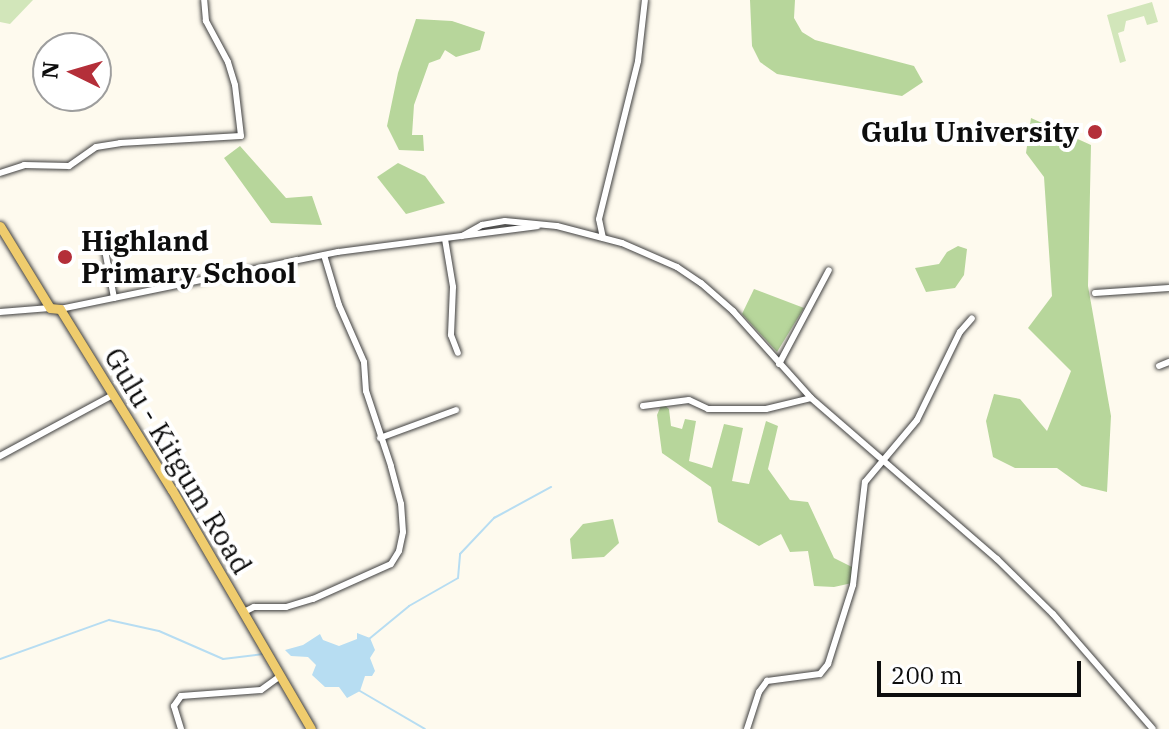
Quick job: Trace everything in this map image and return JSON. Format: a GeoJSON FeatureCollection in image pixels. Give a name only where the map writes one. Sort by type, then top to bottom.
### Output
{"type":"FeatureCollection","features":[{"type":"Feature","properties":{"kind":"main road","name":"Gulu - Kitgum Road"},"geometry":{"type":"LineString","coordinates":[[0,226],[113,395],[311,729]]}},
{"type":"Feature","properties":{"kind":"street"},"geometry":{"type":"LineString","coordinates":[[0,173],[24,165],[69,166],[96,147],[110,144],[241,136],[235,85],[228,62],[206,21],[204,0]]}},
{"type":"Feature","properties":{"kind":"street"},"geometry":{"type":"LineString","coordinates":[[603,238],[599,219],[638,61],[645,0]]}},
{"type":"Feature","properties":{"kind":"street"},"geometry":{"type":"LineString","coordinates":[[583,233],[599,219]]}},
{"type":"Feature","properties":{"kind":"street"},"geometry":{"type":"LineString","coordinates":[[0,312],[55,308],[114,298],[324,255],[462,236],[491,223],[515,221],[603,238],[662,259],[701,283],[733,311],[811,398],[883,464],[997,559],[1053,614],[1153,729]]}},
{"type":"Feature","properties":{"kind":"street"},"geometry":{"type":"LineString","coordinates":[[445,239],[453,287],[451,335],[458,353]]}},
{"type":"Feature","properties":{"kind":"street"},"geometry":{"type":"LineString","coordinates":[[104,245],[114,298]]}},
{"type":"Feature","properties":{"kind":"street"},"geometry":{"type":"LineString","coordinates":[[244,612],[254,607],[286,607],[313,599],[391,564],[396,558],[403,532],[401,504],[366,391],[364,362],[339,305],[324,255]]}},
{"type":"Feature","properties":{"kind":"street"},"geometry":{"type":"LineString","coordinates":[[779,364],[829,270]]}},
{"type":"Feature","properties":{"kind":"street"},"geometry":{"type":"LineString","coordinates":[[1095,293],[1169,288]]}},
{"type":"Feature","properties":{"kind":"street"},"geometry":{"type":"LineString","coordinates":[[747,729],[759,692],[767,681],[817,675],[828,664],[853,585],[865,482],[917,420],[960,332],[972,318]]}},
{"type":"Feature","properties":{"kind":"street"},"geometry":{"type":"LineString","coordinates":[[1159,366],[1169,362]]}},
{"type":"Feature","properties":{"kind":"street"},"geometry":{"type":"LineString","coordinates":[[0,456],[113,395]]}},
{"type":"Feature","properties":{"kind":"street"},"geometry":{"type":"LineString","coordinates":[[643,406],[689,400],[708,409],[766,409],[811,398]]}},
{"type":"Feature","properties":{"kind":"street"},"geometry":{"type":"LineString","coordinates":[[380,438],[456,410]]}},
{"type":"Feature","properties":{"kind":"street"},"geometry":{"type":"LineString","coordinates":[[181,729],[174,706],[181,696],[261,690],[280,676]]}},
{"type":"Feature","properties":{"kind":"green space"},"geometry":{"type":"Polygon","coordinates":[[[0,0],[33,0],[10,24],[0,22],[0,0]]]}},
{"type":"Feature","properties":{"kind":"green space"},"geometry":{"type":"Polygon","coordinates":[[[750,0],[795,0],[794,18],[802,32],[815,40],[914,66],[923,82],[902,96],[777,74],[760,62],[752,46],[750,0]]]}},
{"type":"Feature","properties":{"kind":"green space"},"geometry":{"type":"Polygon","coordinates":[[[1152,2],[1158,22],[1147,25],[1144,16],[1126,21],[1124,31],[1118,33],[1126,61],[1120,63],[1107,15],[1152,2]]]}},
{"type":"Feature","properties":{"kind":"green space"},"geometry":{"type":"Polygon","coordinates":[[[416,19],[452,21],[485,32],[480,50],[456,57],[445,50],[440,59],[429,63],[414,105],[412,135],[423,135],[424,151],[399,150],[387,126],[398,73],[416,19]]]}},
{"type":"Feature","properties":{"kind":"green space"},"geometry":{"type":"Polygon","coordinates":[[[1031,118],[1091,145],[1088,286],[1111,416],[1107,492],[1082,486],[1057,468],[1015,468],[993,457],[986,421],[994,394],[1020,399],[1047,431],[1071,371],[1028,328],[1052,296],[1044,177],[1026,153],[1031,118]]]}},
{"type":"Feature","properties":{"kind":"green space"},"geometry":{"type":"Polygon","coordinates":[[[240,146],[286,198],[312,196],[322,225],[271,223],[224,158],[240,146]]]}},
{"type":"Feature","properties":{"kind":"green space"},"geometry":{"type":"Polygon","coordinates":[[[398,163],[425,176],[445,203],[406,214],[377,177],[398,163]]]}},
{"type":"Feature","properties":{"kind":"green space"},"geometry":{"type":"Polygon","coordinates":[[[958,246],[967,249],[964,275],[955,288],[926,292],[915,268],[939,264],[947,252],[958,246]]]}},
{"type":"Feature","properties":{"kind":"green space"},"geometry":{"type":"Polygon","coordinates":[[[754,289],[804,308],[777,352],[742,314],[754,289]]]}},
{"type":"Feature","properties":{"kind":"green space"},"geometry":{"type":"Polygon","coordinates":[[[662,403],[669,409],[671,426],[682,429],[685,419],[696,421],[689,461],[712,468],[724,424],[743,428],[732,481],[749,484],[766,421],[778,426],[768,469],[790,500],[808,502],[834,558],[852,567],[852,583],[834,587],[814,586],[808,551],[790,552],[781,534],[759,546],[718,522],[711,487],[662,453],[657,415],[662,403]]]}},
{"type":"Feature","properties":{"kind":"green space"},"geometry":{"type":"Polygon","coordinates":[[[613,519],[619,543],[604,557],[572,559],[570,539],[583,524],[613,519]]]}},
{"type":"Feature","properties":{"kind":"water"},"geometry":{"type":"Polygon","coordinates":[[[357,633],[370,638],[375,650],[370,658],[375,671],[372,676],[365,676],[360,691],[347,698],[339,687],[325,687],[312,675],[316,665],[308,657],[291,656],[285,650],[303,645],[320,634],[323,640],[339,646],[357,639],[357,633]]]}},
{"type":"Feature","properties":{"kind":"waterway"},"geometry":{"type":"LineString","coordinates":[[369,639],[409,606],[458,578],[460,554],[494,518],[551,487]]}},
{"type":"Feature","properties":{"kind":"waterway"},"geometry":{"type":"LineString","coordinates":[[0,659],[109,620],[159,631],[223,659],[263,654]]}},
{"type":"Feature","properties":{"kind":"waterway"},"geometry":{"type":"LineString","coordinates":[[360,691],[425,729]]}},
{"type":"Feature","properties":{"kind":"place","name":"Gulu University"},"geometry":{"type":"Point","coordinates":[1095,132]}},
{"type":"Feature","properties":{"kind":"place","name":"Highland Primary School"},"geometry":{"type":"Point","coordinates":[65,257]}}]}
